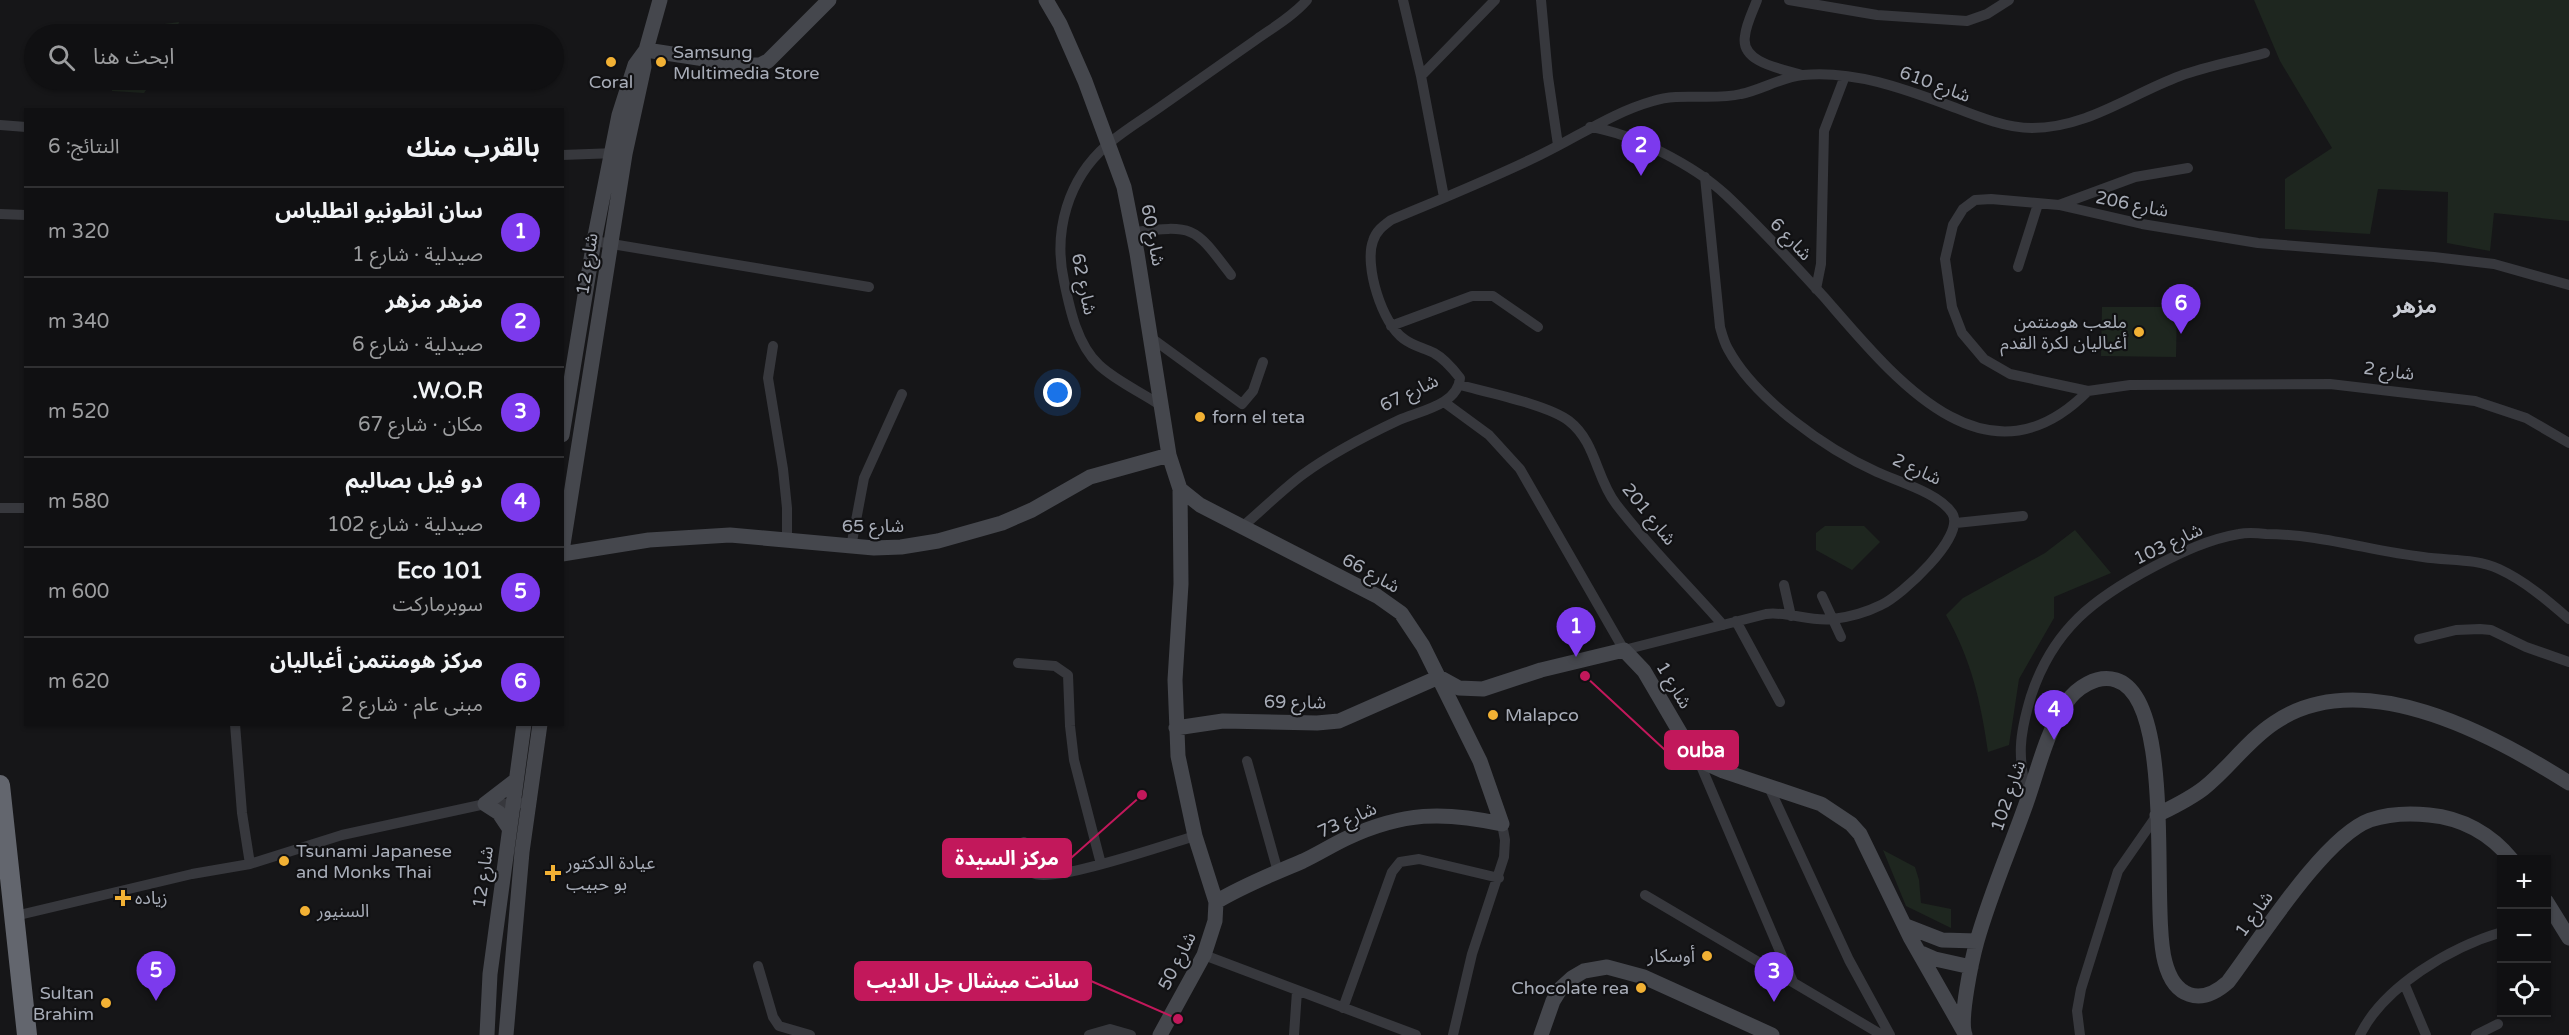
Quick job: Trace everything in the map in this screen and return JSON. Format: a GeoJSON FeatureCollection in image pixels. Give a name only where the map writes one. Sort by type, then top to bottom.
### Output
{"type":"FeatureCollection","features":[{"type":"Feature","properties":{"kind":"highway"},"geometry":{"type":"LineString","coordinates":[[0,785],[28,1031]]}},
{"type":"Feature","properties":{"kind":"street","name":"شارع 12"},"geometry":{"type":"LineString","coordinates":[[564,528],[567,491],[610,243],[618,153],[631,75],[635,64],[644,53],[660,0]]}},
{"type":"Feature","properties":{"kind":"street"},"geometry":{"type":"LineString","coordinates":[[644,53],[752,66],[760,65],[768,61],[830,0]]}},
{"type":"Feature","properties":{"kind":"street","name":"شارع 60"},"geometry":{"type":"LineString","coordinates":[[1046,0],[1060,24],[1124,187],[1168,455],[1180,489]]}},
{"type":"Feature","properties":{"kind":"street","name":"شارع 62"},"geometry":{"type":"LineString","coordinates":[[1160,405],[1095,361],[1074,321],[1062,269],[1061,229],[1072,191],[1082,174],[1108,144],[1299,9],[1307,0]]}},
{"type":"Feature","properties":{"kind":"street"},"geometry":{"type":"LineString","coordinates":[[1403,0],[1421,76],[1444,197]]}},
{"type":"Feature","properties":{"kind":"street"},"geometry":{"type":"LineString","coordinates":[[1421,76],[1495,0]]}},
{"type":"Feature","properties":{"kind":"street"},"geometry":{"type":"LineString","coordinates":[[1541,0],[1548,77],[1558,145]]}},
{"type":"Feature","properties":{"kind":"street"},"geometry":{"type":"LineString","coordinates":[[1757,0],[1744,36],[1745,47],[1754,58],[1802,75]]}},
{"type":"Feature","properties":{"kind":"street"},"geometry":{"type":"LineString","coordinates":[[1789,0],[1877,15],[1967,21],[1987,14],[2009,0]]}},
{"type":"Feature","properties":{"kind":"street","name":"شارع 610"},"geometry":{"type":"LineString","coordinates":[[1589,127],[1635,107],[1667,97],[1710,98],[1740,94],[1802,75],[1845,76],[1880,81],[1972,115],[2032,128],[2082,120],[2182,75],[2265,53]]}},
{"type":"Feature","properties":{"kind":"street"},"geometry":{"type":"LineString","coordinates":[[1816,289],[1821,264],[1824,131],[1845,76]]}},
{"type":"Feature","properties":{"kind":"street"},"geometry":{"type":"LineString","coordinates":[[0,125],[24,127]]}},
{"type":"Feature","properties":{"kind":"street"},"geometry":{"type":"LineString","coordinates":[[1538,327],[1493,296],[1472,297],[1391,326],[1370,266],[1373,239],[1380,228],[1391,220],[1558,145],[1589,127]]}},
{"type":"Feature","properties":{"kind":"street","name":"شارع 6"},"geometry":{"type":"LineString","coordinates":[[1589,127],[1604,129],[1664,154],[1706,177],[1727,195],[1891,372],[1924,400],[1963,423],[1982,429],[2006,431],[2037,427],[2055,419],[2088,390]]}},
{"type":"Feature","properties":{"kind":"street","name":"شارع 12"},"geometry":{"type":"LineString","coordinates":[[565,403],[594,241],[618,153]]}},
{"type":"Feature","properties":{"kind":"street"},"geometry":{"type":"LineString","coordinates":[[564,155],[618,153]]}},
{"type":"Feature","properties":{"kind":"street"},"geometry":{"type":"LineString","coordinates":[[2059,206],[2135,177],[2188,168]]}},
{"type":"Feature","properties":{"kind":"street","name":"شارع 2"},"geometry":{"type":"LineString","coordinates":[[1706,177],[1720,327],[1727,348],[1750,380],[1782,410],[1845,456],[1927,493],[1945,505],[1956,523]]}},
{"type":"Feature","properties":{"kind":"street","name":"شارع 206"},"geometry":{"type":"LineString","coordinates":[[2088,390],[2010,374],[1984,359],[1962,333],[1952,307],[1945,259],[1953,225],[1963,209],[1975,200],[2059,206],[2142,224],[2258,243],[2494,264],[2569,285]]}},
{"type":"Feature","properties":{"kind":"street"},"geometry":{"type":"LineString","coordinates":[[2018,267],[2038,204]]}},
{"type":"Feature","properties":{"kind":"street"},"geometry":{"type":"LineString","coordinates":[[0,214],[24,215]]}},
{"type":"Feature","properties":{"kind":"street"},"geometry":{"type":"LineString","coordinates":[[1133,232],[1181,228],[1203,238],[1231,275]]}},
{"type":"Feature","properties":{"kind":"street"},"geometry":{"type":"LineString","coordinates":[[594,241],[869,287]]}},
{"type":"Feature","properties":{"kind":"street","name":"شارع 67"},"geometry":{"type":"LineString","coordinates":[[1242,527],[1301,476],[1344,447],[1399,420],[1444,402],[1460,384],[1460,378],[1453,368],[1435,353],[1405,340],[1391,326]]}},
{"type":"Feature","properties":{"kind":"street"},"geometry":{"type":"LineString","coordinates":[[1150,338],[1242,404],[1253,391],[1263,362]]}},
{"type":"Feature","properties":{"kind":"street"},"geometry":{"type":"LineString","coordinates":[[773,346],[768,378],[783,468],[787,540]]}},
{"type":"Feature","properties":{"kind":"street","name":"شارع 201"},"geometry":{"type":"LineString","coordinates":[[1460,384],[1568,419],[1579,431],[1594,455],[1616,504],[1723,625]]}},
{"type":"Feature","properties":{"kind":"street","name":"شارع 2"},"geometry":{"type":"LineString","coordinates":[[2088,390],[2130,385],[2330,384],[2475,401],[2526,418],[2569,443]]}},
{"type":"Feature","properties":{"kind":"street"},"geometry":{"type":"LineString","coordinates":[[851,547],[864,478],[902,394]]}},
{"type":"Feature","properties":{"kind":"street"},"geometry":{"type":"LineString","coordinates":[[1444,402],[1489,435],[1520,469],[1624,650]]}},
{"type":"Feature","properties":{"kind":"street","name":"شارع 65"},"geometry":{"type":"LineString","coordinates":[[564,552],[649,540],[730,535],[851,547],[901,547],[938,542],[983,530],[1032,510],[1090,477],[1168,455]]}},
{"type":"Feature","properties":{"kind":"street"},"geometry":{"type":"LineString","coordinates":[[1180,489],[1181,584],[1175,680],[1176,728],[1182,777],[1196,836],[1216,902]]}},
{"type":"Feature","properties":{"kind":"street","name":"شارع 66"},"geometry":{"type":"LineString","coordinates":[[1180,489],[1200,505],[1395,607],[1414,631],[1439,677],[1480,761],[1503,824]]}},
{"type":"Feature","properties":{"kind":"street"},"geometry":{"type":"LineString","coordinates":[[0,508],[24,507]]}},
{"type":"Feature","properties":{"kind":"street"},"geometry":{"type":"LineString","coordinates":[[1439,677],[1459,688],[1483,689],[1541,670],[1776,613],[1806,619],[1833,619],[1882,605],[1900,593],[1939,554],[1956,523],[2023,516]]}},
{"type":"Feature","properties":{"kind":"street","name":"شارع 103"},"geometry":{"type":"LineString","coordinates":[[2028,798],[2019,760],[2024,719],[2040,669],[2055,644],[2100,598],[2127,581],[2198,544],[2241,533],[2288,534],[2424,558],[2472,561],[2492,566],[2534,589],[2569,619]]}},
{"type":"Feature","properties":{"kind":"street"},"geometry":{"type":"LineString","coordinates":[[1784,585],[1791,616]]}},
{"type":"Feature","properties":{"kind":"street"},"geometry":{"type":"LineString","coordinates":[[1822,596],[1841,637]]}},
{"type":"Feature","properties":{"kind":"street"},"geometry":{"type":"LineString","coordinates":[[1736,621],[1780,702]]}},
{"type":"Feature","properties":{"kind":"street"},"geometry":{"type":"LineString","coordinates":[[2419,639],[2456,630],[2480,628],[2491,630],[2526,647],[2569,662]]}},
{"type":"Feature","properties":{"kind":"street","name":"شارع 1"},"geometry":{"type":"LineString","coordinates":[[1624,650],[1653,684],[1673,721],[1696,756],[1723,771],[1821,804],[1851,824],[1860,834],[1910,938],[1964,1032]]}},
{"type":"Feature","properties":{"kind":"street"},"geometry":{"type":"LineString","coordinates":[[1018,663],[1055,666],[1068,675],[1074,760],[1101,864]]}},
{"type":"Feature","properties":{"kind":"street","name":"شارع 69"},"geometry":{"type":"LineString","coordinates":[[1176,728],[1238,720],[1317,723],[1339,721],[1439,677]]}},
{"type":"Feature","properties":{"kind":"street","name":"شارع 102"},"geometry":{"type":"LineString","coordinates":[[1964,1032],[1971,967],[1977,941],[2056,719],[2067,701],[2089,683],[2100,679],[2115,680],[2126,685],[2137,695],[2145,712],[2150,736],[2157,815]]}},
{"type":"Feature","properties":{"kind":"street"},"geometry":{"type":"LineString","coordinates":[[2080,1035],[2077,1011],[2081,989],[2118,871],[2157,815],[2204,787],[2274,722],[2308,705],[2326,700],[2357,699],[2376,702],[2427,714],[2477,732],[2528,757],[2569,783]]}},
{"type":"Feature","properties":{"kind":"street"},"geometry":{"type":"LineString","coordinates":[[235,726],[242,813],[250,864]]}},
{"type":"Feature","properties":{"kind":"street","name":"شارع 12"},"geometry":{"type":"LineString","coordinates":[[487,1035],[489,974],[524,726]]}},
{"type":"Feature","properties":{"kind":"street","name":"شارع 12"},"geometry":{"type":"LineString","coordinates":[[506,1035],[516,908],[540,726]]}},
{"type":"Feature","properties":{"kind":"street"},"geometry":{"type":"LineString","coordinates":[[1696,756],[1793,982]]}},
{"type":"Feature","properties":{"kind":"street"},"geometry":{"type":"LineString","coordinates":[[1246,761],[1278,872]]}},
{"type":"Feature","properties":{"kind":"street"},"geometry":{"type":"LineString","coordinates":[[485,804],[516,780]]}},
{"type":"Feature","properties":{"kind":"street"},"geometry":{"type":"LineString","coordinates":[[1768,785],[1849,960],[1890,1035]]}},
{"type":"Feature","properties":{"kind":"street"},"geometry":{"type":"LineString","coordinates":[[15,916],[192,874],[250,864],[342,835],[485,804],[530,803]]}},
{"type":"Feature","properties":{"kind":"street"},"geometry":{"type":"LineString","coordinates":[[485,804],[499,813],[509,828]]}},
{"type":"Feature","properties":{"kind":"street","name":"شارع 1"},"geometry":{"type":"LineString","coordinates":[[2157,815],[2160,928],[2164,961],[2173,982],[2183,993],[2198,997],[2221,988],[2228,982],[2316,864],[2352,831],[2369,820],[2416,813],[2439,816],[2471,826],[2484,833],[2507,855]]}},
{"type":"Feature","properties":{"kind":"street","name":"شارع 73"},"geometry":{"type":"LineString","coordinates":[[1216,902],[1242,886],[1278,872],[1346,838],[1384,823],[1433,815],[1463,815],[1503,824]]}},
{"type":"Feature","properties":{"kind":"street"},"geometry":{"type":"LineString","coordinates":[[1453,1035],[1472,954],[1499,878],[1506,840],[1503,824]]}},
{"type":"Feature","properties":{"kind":"street"},"geometry":{"type":"LineString","coordinates":[[1024,842],[1028,866],[1032,872],[1039,875],[1072,871],[1101,864],[1196,836]]}},
{"type":"Feature","properties":{"kind":"street"},"geometry":{"type":"LineString","coordinates":[[1342,1008],[1392,872],[1400,862],[1419,859],[1499,878]]}},
{"type":"Feature","properties":{"kind":"street"},"geometry":{"type":"LineString","coordinates":[[1210,880],[1242,886]]}},
{"type":"Feature","properties":{"kind":"street"},"geometry":{"type":"LineString","coordinates":[[1645,895],[1882,1035]]}},
{"type":"Feature","properties":{"kind":"street","name":"شارع 50"},"geometry":{"type":"LineString","coordinates":[[1160,1035],[1204,955],[1213,932],[1216,902]]}},
{"type":"Feature","properties":{"kind":"street"},"geometry":{"type":"LineString","coordinates":[[2557,917],[2569,938]]}},
{"type":"Feature","properties":{"kind":"street"},"geometry":{"type":"LineString","coordinates":[[1906,926],[1942,940],[1977,941]]}},
{"type":"Feature","properties":{"kind":"street"},"geometry":{"type":"LineString","coordinates":[[2360,1035],[2375,1013],[2404,983],[2461,948],[2497,934]]}},
{"type":"Feature","properties":{"kind":"street"},"geometry":{"type":"LineString","coordinates":[[1919,952],[1935,959],[1971,967]]}},
{"type":"Feature","properties":{"kind":"street"},"geometry":{"type":"LineString","coordinates":[[1204,955],[1416,1035]]}},
{"type":"Feature","properties":{"kind":"street"},"geometry":{"type":"LineString","coordinates":[[758,966],[773,1017],[779,1026],[810,1035]]}},
{"type":"Feature","properties":{"kind":"street"},"geometry":{"type":"LineString","coordinates":[[1541,1035],[1553,1001],[1561,988],[1584,971],[1607,967],[1644,977],[1772,1035]]}},
{"type":"Feature","properties":{"kind":"street"},"geometry":{"type":"LineString","coordinates":[[2404,983],[2426,1035]]}},
{"type":"Feature","properties":{"kind":"street"},"geometry":{"type":"LineString","coordinates":[[1294,1035],[1298,991]]}},
{"type":"Feature","properties":{"kind":"street"},"geometry":{"type":"LineString","coordinates":[[2476,1035],[2498,1024]]}},
{"type":"Feature","properties":{"kind":"street"},"geometry":{"type":"LineString","coordinates":[[1089,1035],[1110,1029],[1131,1035]]}},
{"type":"Feature","properties":{"kind":"shaded area"},"geometry":{"type":"Polygon","coordinates":[[[2254,0],[2569,0],[2569,221],[2494,213],[2490,251],[2447,243],[2448,192],[2378,189],[2370,234],[2285,229],[2285,179],[2332,148],[2280,61],[2254,0]]]}},
{"type":"Feature","properties":{"kind":"shaded area"},"geometry":{"type":"Polygon","coordinates":[[[112,90],[146,90],[144,93],[112,90]]]}},
{"type":"Feature","properties":{"kind":"shaded area","name":"ملعب هومنتمن أغباليان لكرة القدم"},"geometry":{"type":"Polygon","coordinates":[[[2102,307],[2177,307],[2176,357],[2101,356],[2102,307]]]}},
{"type":"Feature","properties":{"kind":"shaded area"},"geometry":{"type":"Polygon","coordinates":[[[1825,526],[1864,526],[1880,542],[1852,570],[1816,550],[1816,533],[1825,526]]]}},
{"type":"Feature","properties":{"kind":"shaded area"},"geometry":{"type":"Polygon","coordinates":[[[2075,530],[2111,573],[2054,597],[2054,618],[2019,679],[2009,745],[1988,752],[1974,681],[1955,631],[1946,615],[1963,598],[2045,553],[2075,530]]]}},
{"type":"Feature","properties":{"kind":"shaded area"},"geometry":{"type":"Polygon","coordinates":[[[1883,850],[1915,867],[1919,880],[1921,903],[1951,909],[1951,928],[1906,906],[1883,850]]]}},
{"type":"Feature","properties":{"kind":"place","name":"Coral"},"geometry":{"type":"Point","coordinates":[611,62]}},
{"type":"Feature","properties":{"kind":"place","name":"Samsung Multimedia Store"},"geometry":{"type":"Point","coordinates":[661,62]}},
{"type":"Feature","properties":{"kind":"place","name":"مزهر مزهر"},"geometry":{"type":"Point","coordinates":[1641,176]}},
{"type":"Feature","properties":{"kind":"place","name":"ملعب هومنتمن أغباليان لكرة القدم"},"geometry":{"type":"Point","coordinates":[2139,332]}},
{"type":"Feature","properties":{"kind":"place","name":"مركز هومنتمن أغباليان"},"geometry":{"type":"Point","coordinates":[2181,334]}},
{"type":"Feature","properties":{"kind":"place","name":"forn el teta"},"geometry":{"type":"Point","coordinates":[1200,417]}},
{"type":"Feature","properties":{"kind":"place","name":"سان انطونيو انطلياس"},"geometry":{"type":"Point","coordinates":[1576,657]}},
{"type":"Feature","properties":{"kind":"place","name":"ouba"},"geometry":{"type":"Point","coordinates":[1585,676]}},
{"type":"Feature","properties":{"kind":"place","name":"Malapco"},"geometry":{"type":"Point","coordinates":[1493,715]}},
{"type":"Feature","properties":{"kind":"place","name":"دو فيل بصاليم"},"geometry":{"type":"Point","coordinates":[2054,740]}},
{"type":"Feature","properties":{"kind":"place","name":"مركز السيدة"},"geometry":{"type":"Point","coordinates":[1142,795]}},
{"type":"Feature","properties":{"kind":"place","name":"Tsunami Japanese and Monks Thai"},"geometry":{"type":"Point","coordinates":[284,861]}},
{"type":"Feature","properties":{"kind":"place","name":"عيادة الدكتور بو حبيب"},"geometry":{"type":"Point","coordinates":[553,873]}},
{"type":"Feature","properties":{"kind":"place","name":"زياده"},"geometry":{"type":"Point","coordinates":[123,898]}},
{"type":"Feature","properties":{"kind":"place","name":"السنيور"},"geometry":{"type":"Point","coordinates":[305,911]}},
{"type":"Feature","properties":{"kind":"place","name":"أوسكار"},"geometry":{"type":"Point","coordinates":[1707,956]}},
{"type":"Feature","properties":{"kind":"place","name":"Chocolate rea"},"geometry":{"type":"Point","coordinates":[1641,988]}},
{"type":"Feature","properties":{"kind":"place","name":"Eco 101"},"geometry":{"type":"Point","coordinates":[156,1001]}},
{"type":"Feature","properties":{"kind":"place","name":"W.O.R."},"geometry":{"type":"Point","coordinates":[1774,1002]}},
{"type":"Feature","properties":{"kind":"place","name":"Sultan Brahim"},"geometry":{"type":"Point","coordinates":[106,1003]}},
{"type":"Feature","properties":{"kind":"place","name":"سانت ميشال جل الديب"},"geometry":{"type":"Point","coordinates":[1178,1019]}},
{"type":"Feature","properties":{"kind":"district","name":"مزهر"},"geometry":{"type":"Point","coordinates":[2415,306]}}]}
